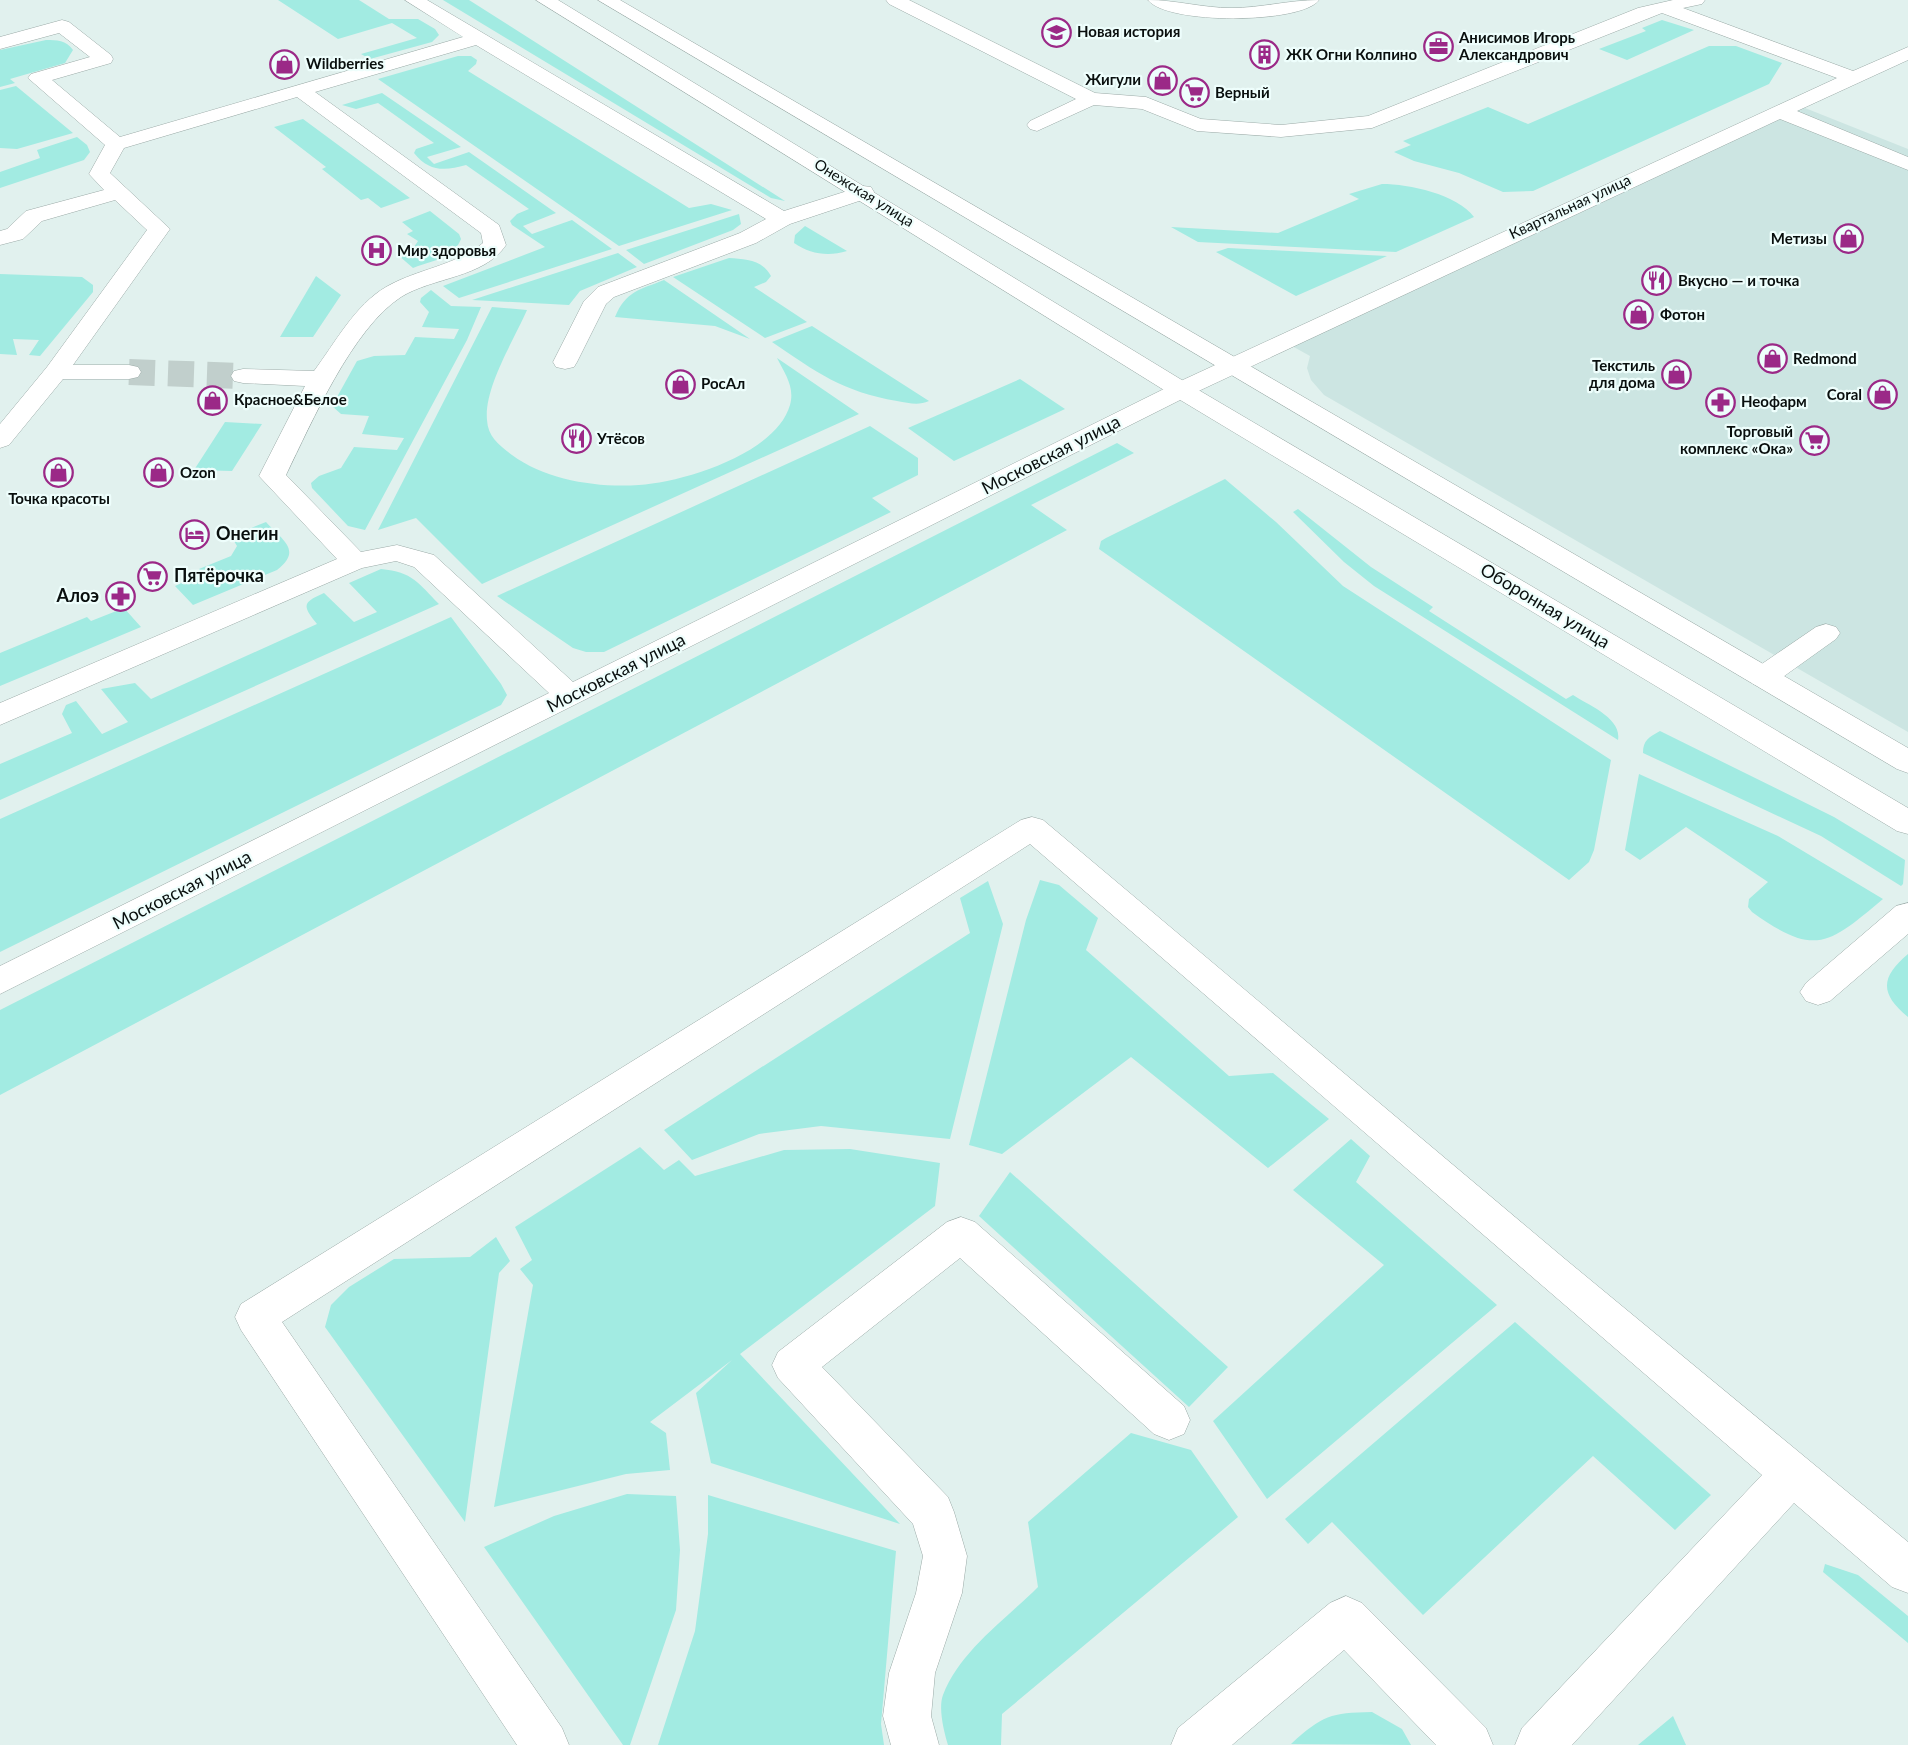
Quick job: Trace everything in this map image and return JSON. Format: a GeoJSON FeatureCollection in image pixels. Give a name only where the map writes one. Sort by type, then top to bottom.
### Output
{"type":"FeatureCollection","features":[{"type":"Feature","properties":{"kind":"main road"},"geometry":{"type":"LineString","coordinates":[[414,0],[476,39],[782,219]]}},
{"type":"Feature","properties":{"kind":"main road","name":"Онежская улица"},"geometry":{"type":"LineString","coordinates":[[544,0],[863,192],[1181,390]]}},
{"type":"Feature","properties":{"kind":"main road","name":"Онежская улица"},"geometry":{"type":"LineString","coordinates":[[607,0],[1233,365]]}},
{"type":"Feature","properties":{"kind":"main road"},"geometry":{"type":"LineString","coordinates":[[895,0],[1091,99],[1146,103],[1197,125],[1281,131],[1372,122],[1652,3],[1696,0]]}},
{"type":"Feature","properties":{"kind":"main road"},"geometry":{"type":"LineString","coordinates":[[1157,0],[1193,10],[1231,14],[1283,10],[1310,0]]}},
{"type":"Feature","properties":{"kind":"main road"},"geometry":{"type":"LineString","coordinates":[[1652,3],[1854,78]]}},
{"type":"Feature","properties":{"kind":"main road"},"geometry":{"type":"LineString","coordinates":[[0,43],[62,26],[104,59],[38,78],[116,144]]}},
{"type":"Feature","properties":{"kind":"main road"},"geometry":{"type":"LineString","coordinates":[[0,440],[56,372],[159,229],[99,174],[116,144],[476,39]]}},
{"type":"Feature","properties":{"kind":"main road","name":"Квартальная улица"},"geometry":{"type":"LineString","coordinates":[[1233,365],[1908,53]]}},
{"type":"Feature","properties":{"kind":"main road"},"geometry":{"type":"LineString","coordinates":[[300,90],[491,230],[495,245],[479,258],[395,291],[373,308],[321,379],[272,476],[355,561]]}},
{"type":"Feature","properties":{"kind":"main road"},"geometry":{"type":"LineString","coordinates":[[1037,125],[1091,99]]}},
{"type":"Feature","properties":{"kind":"main road"},"geometry":{"type":"LineString","coordinates":[[1779,111],[1901,161]]}},
{"type":"Feature","properties":{"kind":"main road"},"geometry":{"type":"LineString","coordinates":[[0,238],[15,234],[34,216],[119,192]]}},
{"type":"Feature","properties":{"kind":"main road"},"geometry":{"type":"LineString","coordinates":[[565,362],[596,301],[606,292],[748,238],[782,219],[863,192]]}},
{"type":"Feature","properties":{"kind":"main road"},"geometry":{"type":"LineString","coordinates":[[1233,365],[1908,762]]}},
{"type":"Feature","properties":{"kind":"main road","name":"Московская улица"},"geometry":{"type":"LineString","coordinates":[[0,981],[1233,365]]}},
{"type":"Feature","properties":{"kind":"main road"},"geometry":{"type":"LineString","coordinates":[[56,372],[129,372]]}},
{"type":"Feature","properties":{"kind":"main road"},"geometry":{"type":"LineString","coordinates":[[243,376],[321,379]]}},
{"type":"Feature","properties":{"kind":"main road","name":"Оборонная улица"},"geometry":{"type":"LineString","coordinates":[[1181,390],[1908,823]]}},
{"type":"Feature","properties":{"kind":"main road"},"geometry":{"type":"LineString","coordinates":[[0,715],[355,561],[397,553],[424,561],[570,696]]}},
{"type":"Feature","properties":{"kind":"main road"},"geometry":{"type":"LineString","coordinates":[[1763,677],[1826,633]]}},
{"type":"Feature","properties":{"kind":"main road"},"geometry":{"type":"LineString","coordinates":[[544,1745],[255,1317],[1032,828],[1551,1271],[1908,1571]]}},
{"type":"Feature","properties":{"kind":"main road"},"geometry":{"type":"LineString","coordinates":[[1818,992],[1908,915]]}},
{"type":"Feature","properties":{"kind":"main road"},"geometry":{"type":"LineString","coordinates":[[915,1745],[907,1716],[912,1673],[939,1593],[945,1556],[932,1512],[793,1365],[961,1234],[1169,1420]]}},
{"type":"Feature","properties":{"kind":"main road"},"geometry":{"type":"LineString","coordinates":[[1539,1745],[1793,1473]]}},
{"type":"Feature","properties":{"kind":"main road"},"geometry":{"type":"LineString","coordinates":[[1195,1745],[1346,1618],[1469,1745]]}},
{"type":"Feature","properties":{"kind":"shaded area"},"geometry":{"type":"Polygon","coordinates":[[[278,0],[359,0],[389,19],[418,19],[435,29],[439,35],[432,42],[370,59],[361,54],[417,38],[392,23],[338,39],[278,0]]]}},
{"type":"Feature","properties":{"kind":"shaded area"},"geometry":{"type":"Polygon","coordinates":[[[443,0],[469,0],[785,201],[771,198],[443,0]]]}},
{"type":"Feature","properties":{"kind":"shaded area"},"geometry":{"type":"Polygon","coordinates":[[[1662,20],[1694,30],[1627,60],[1599,49],[1646,31],[1642,28],[1662,20]]]}},
{"type":"Feature","properties":{"kind":"shaded area"},"geometry":{"type":"Polygon","coordinates":[[[46,40],[61,41],[73,50],[65,63],[10,79],[15,83],[0,87],[0,50],[46,40]]]}},
{"type":"Feature","properties":{"kind":"shaded area"},"geometry":{"type":"Polygon","coordinates":[[[1709,46],[1736,46],[1782,63],[1769,84],[1533,191],[1503,192],[1459,173],[1414,161],[1394,152],[1411,145],[1403,141],[1488,107],[1528,124],[1709,46]]]}},
{"type":"Feature","properties":{"kind":"shaded area"},"geometry":{"type":"Polygon","coordinates":[[[458,56],[471,56],[477,60],[468,71],[689,208],[711,204],[732,210],[619,246],[378,79],[458,56]]]}},
{"type":"Feature","properties":{"kind":"shaded area"},"geometry":{"type":"Polygon","coordinates":[[[16,86],[73,133],[17,149],[0,148],[0,90],[16,86]]]}},
{"type":"Feature","properties":{"kind":"shaded area"},"geometry":{"type":"Polygon","coordinates":[[[382,93],[461,147],[427,157],[434,164],[469,152],[556,213],[523,226],[532,234],[572,220],[612,249],[459,298],[443,286],[545,247],[512,225],[510,221],[517,214],[529,209],[466,165],[444,169],[425,164],[414,153],[416,149],[434,143],[378,103],[356,109],[342,105],[382,93]]]}},
{"type":"Feature","properties":{"kind":"shaded area"},"geometry":{"type":"Polygon","coordinates":[[[1800,106],[1908,149],[1908,732],[1324,395],[1311,380],[1307,368],[1310,356],[1292,346],[1800,106]]]}},
{"type":"Feature","properties":{"kind":"shaded area"},"geometry":{"type":"Polygon","coordinates":[[[303,119],[410,198],[381,208],[368,198],[361,200],[322,169],[326,167],[274,127],[303,119]]]}},
{"type":"Feature","properties":{"kind":"shaded area"},"geometry":{"type":"Polygon","coordinates":[[[77,137],[87,145],[90,152],[84,160],[0,188],[0,172],[40,158],[37,150],[77,137]]]}},
{"type":"Feature","properties":{"kind":"shaded area"},"geometry":{"type":"Polygon","coordinates":[[[1382,184],[1418,188],[1445,196],[1474,217],[1396,252],[1198,242],[1171,227],[1278,233],[1359,199],[1349,194],[1382,184]]]}},
{"type":"Feature","properties":{"kind":"shaded area"},"geometry":{"type":"Polygon","coordinates":[[[430,211],[459,234],[461,239],[453,251],[447,255],[413,268],[398,255],[412,250],[418,241],[407,234],[413,231],[402,222],[430,211]]]}},
{"type":"Feature","properties":{"kind":"shaded area"},"geometry":{"type":"Polygon","coordinates":[[[739,214],[741,224],[733,230],[644,264],[626,250],[739,214]]]}},
{"type":"Feature","properties":{"kind":"shaded area"},"geometry":{"type":"Polygon","coordinates":[[[805,226],[847,251],[826,254],[800,247],[794,243],[795,235],[805,226]]]}},
{"type":"Feature","properties":{"kind":"shaded area"},"geometry":{"type":"Polygon","coordinates":[[[1228,248],[1387,256],[1296,296],[1216,252],[1228,248]]]}},
{"type":"Feature","properties":{"kind":"shaded area"},"geometry":{"type":"Polygon","coordinates":[[[618,253],[637,267],[580,291],[569,305],[472,300],[618,253]]]}},
{"type":"Feature","properties":{"kind":"shaded area"},"geometry":{"type":"Polygon","coordinates":[[[729,258],[747,260],[768,271],[771,276],[766,282],[754,287],[807,322],[765,338],[673,277],[729,258]]]}},
{"type":"Feature","properties":{"kind":"shaded area"},"geometry":{"type":"Polygon","coordinates":[[[0,274],[82,277],[93,285],[93,292],[40,356],[29,355],[39,340],[13,339],[17,355],[0,354],[0,274]]]}},
{"type":"Feature","properties":{"kind":"shaded area"},"geometry":{"type":"Polygon","coordinates":[[[316,276],[341,295],[313,337],[280,337],[316,276]]]}},
{"type":"Feature","properties":{"kind":"shaded area"},"geometry":{"type":"Polygon","coordinates":[[[664,280],[750,339],[715,326],[615,317],[619,308],[634,293],[664,280]]]}},
{"type":"Feature","properties":{"kind":"shaded area"},"geometry":{"type":"Polygon","coordinates":[[[431,290],[451,306],[481,307],[467,340],[365,530],[348,526],[312,488],[311,483],[319,476],[341,468],[354,447],[397,450],[404,438],[362,434],[369,416],[341,414],[332,406],[357,361],[374,356],[405,355],[415,337],[454,339],[459,329],[422,327],[429,312],[420,302],[421,298],[431,290]]]}},
{"type":"Feature","properties":{"kind":"shaded area"},"geometry":{"type":"Polygon","coordinates":[[[492,307],[527,310],[490,393],[487,407],[488,426],[492,436],[512,455],[525,464],[556,476],[606,485],[658,483],[702,471],[748,451],[767,438],[781,422],[790,405],[790,386],[777,358],[859,414],[482,584],[416,518],[378,530],[492,307]]]}},
{"type":"Feature","properties":{"kind":"shaded area"},"geometry":{"type":"Polygon","coordinates":[[[812,326],[929,401],[909,403],[878,397],[845,386],[772,342],[812,326]]]}},
{"type":"Feature","properties":{"kind":"shaded area"},"geometry":{"type":"Polygon","coordinates":[[[1020,379],[1065,409],[954,461],[908,428],[1020,379]]]}},
{"type":"Feature","properties":{"kind":"shaded area"},"geometry":{"type":"Polygon","coordinates":[[[225,422],[262,424],[232,471],[194,470],[225,422]]]}},
{"type":"Feature","properties":{"kind":"shaded area"},"geometry":{"type":"Polygon","coordinates":[[[870,426],[918,458],[918,475],[872,498],[891,512],[604,652],[586,652],[573,648],[497,596],[870,426]]]}},
{"type":"Feature","properties":{"kind":"shaded area"},"geometry":{"type":"Polygon","coordinates":[[[1117,443],[1134,453],[1031,505],[1067,530],[0,1095],[0,1010],[1117,443]]]}},
{"type":"Feature","properties":{"kind":"shaded area"},"geometry":{"type":"Polygon","coordinates":[[[1225,479],[1276,522],[1343,586],[1611,760],[1594,850],[1589,862],[1569,880],[1099,549],[1101,541],[1106,538],[1225,479]]]}},
{"type":"Feature","properties":{"kind":"shaded area"},"geometry":{"type":"Polygon","coordinates":[[[1298,509],[1371,567],[1433,607],[1429,611],[1566,699],[1573,695],[1603,713],[1615,725],[1618,740],[1374,586],[1344,562],[1293,512],[1298,509]]]}},
{"type":"Feature","properties":{"kind":"shaded area"},"geometry":{"type":"Polygon","coordinates":[[[266,522],[287,545],[289,551],[285,563],[277,570],[193,605],[175,586],[203,573],[199,569],[231,556],[237,546],[231,536],[266,522]]]}},
{"type":"Feature","properties":{"kind":"shaded area"},"geometry":{"type":"Polygon","coordinates":[[[381,569],[408,576],[420,584],[439,604],[0,800],[0,764],[72,733],[62,714],[66,705],[76,701],[102,734],[128,722],[101,689],[135,683],[151,699],[317,624],[307,606],[308,602],[324,593],[354,622],[377,612],[349,583],[381,569]]]}},
{"type":"Feature","properties":{"kind":"shaded area"},"geometry":{"type":"Polygon","coordinates":[[[124,608],[141,627],[0,686],[0,653],[87,617],[91,621],[124,608]]]}},
{"type":"Feature","properties":{"kind":"shaded area"},"geometry":{"type":"Polygon","coordinates":[[[451,617],[501,684],[507,695],[501,705],[0,952],[0,819],[451,617]]]}},
{"type":"Feature","properties":{"kind":"shaded area"},"geometry":{"type":"Polygon","coordinates":[[[1660,731],[1834,817],[1905,860],[1903,884],[1901,886],[1821,836],[1643,753],[1647,739],[1660,731]]]}},
{"type":"Feature","properties":{"kind":"shaded area"},"geometry":{"type":"Polygon","coordinates":[[[1639,774],[1778,836],[1883,899],[1835,935],[1821,940],[1807,940],[1792,936],[1752,912],[1748,907],[1749,899],[1768,882],[1686,827],[1640,860],[1625,850],[1639,774]]]}},
{"type":"Feature","properties":{"kind":"shaded area"},"geometry":{"type":"Polygon","coordinates":[[[1040,880],[1059,885],[1098,918],[1086,950],[1229,1076],[1273,1073],[1329,1119],[1268,1168],[1131,1057],[1002,1154],[969,1145],[1026,920],[1040,880]]]}},
{"type":"Feature","properties":{"kind":"shaded area"},"geometry":{"type":"Polygon","coordinates":[[[988,881],[1003,924],[950,1139],[821,1126],[759,1134],[692,1160],[664,1130],[970,933],[960,898],[988,881]]]}},
{"type":"Feature","properties":{"kind":"shaded area"},"geometry":{"type":"Polygon","coordinates":[[[1908,954],[1908,1017],[1892,1000],[1887,985],[1893,970],[1908,954]]]}},
{"type":"Feature","properties":{"kind":"shaded area"},"geometry":{"type":"Polygon","coordinates":[[[1351,1139],[1370,1156],[1356,1182],[1497,1305],[1267,1499],[1213,1421],[1384,1265],[1293,1190],[1351,1139]]]}},
{"type":"Feature","properties":{"kind":"shaded area"},"geometry":{"type":"Polygon","coordinates":[[[640,1147],[664,1170],[679,1160],[695,1176],[784,1150],[850,1149],[940,1163],[935,1206],[740,1354],[900,1524],[711,1463],[696,1393],[732,1360],[650,1422],[666,1433],[670,1470],[626,1474],[494,1507],[533,1285],[520,1269],[532,1260],[515,1227],[640,1147]]]}},
{"type":"Feature","properties":{"kind":"shaded area"},"geometry":{"type":"Polygon","coordinates":[[[1010,1172],[1228,1367],[1189,1407],[979,1216],[1010,1172]]]}},
{"type":"Feature","properties":{"kind":"shaded area"},"geometry":{"type":"Polygon","coordinates":[[[496,1237],[510,1261],[499,1273],[465,1522],[325,1327],[331,1305],[349,1287],[394,1259],[470,1257],[496,1237]]]}},
{"type":"Feature","properties":{"kind":"shaded area"},"geometry":{"type":"Polygon","coordinates":[[[1515,1322],[1711,1495],[1675,1530],[1593,1456],[1423,1615],[1332,1522],[1308,1544],[1285,1519],[1515,1322]]]}},
{"type":"Feature","properties":{"kind":"shaded area"},"geometry":{"type":"Polygon","coordinates":[[[1131,1433],[1191,1450],[1238,1517],[1002,1714],[1001,1745],[948,1745],[941,1706],[943,1695],[951,1679],[985,1636],[1038,1587],[1028,1522],[1131,1433]]]}},
{"type":"Feature","properties":{"kind":"shaded area"},"geometry":{"type":"Polygon","coordinates":[[[627,1494],[676,1496],[680,1550],[676,1610],[630,1745],[623,1745],[484,1547],[554,1516],[627,1494]]]}},
{"type":"Feature","properties":{"kind":"shaded area"},"geometry":{"type":"Polygon","coordinates":[[[708,1495],[896,1551],[881,1724],[884,1745],[658,1745],[695,1631],[708,1534],[708,1495]]]}},
{"type":"Feature","properties":{"kind":"shaded area"},"geometry":{"type":"Polygon","coordinates":[[[1825,1564],[1858,1575],[1908,1616],[1908,1643],[1823,1572],[1825,1564]]]}},
{"type":"Feature","properties":{"kind":"shaded area"},"geometry":{"type":"Polygon","coordinates":[[[1372,1712],[1402,1729],[1411,1745],[1291,1744],[1320,1721],[1346,1713],[1372,1712]]]}},
{"type":"Feature","properties":{"kind":"shaded area"},"geometry":{"type":"Polygon","coordinates":[[[1673,1716],[1686,1745],[1638,1745],[1673,1716]]]}},
{"type":"Feature","properties":{"kind":"tunnel"},"geometry":{"type":"LineString","coordinates":[[129,372],[243,376]]}},
{"type":"Feature","properties":{"kind":"place","name":"Новая история"},"geometry":{"type":"Point","coordinates":[1056,32]}},
{"type":"Feature","properties":{"kind":"place","name":"Анисимов Игорь Александрович"},"geometry":{"type":"Point","coordinates":[1438,47]}},
{"type":"Feature","properties":{"kind":"place","name":"ЖК Огни Колпино"},"geometry":{"type":"Point","coordinates":[1265,55]}},
{"type":"Feature","properties":{"kind":"place","name":"Wildberries"},"geometry":{"type":"Point","coordinates":[285,64]}},
{"type":"Feature","properties":{"kind":"place","name":"Жигули"},"geometry":{"type":"Point","coordinates":[1162,80]}},
{"type":"Feature","properties":{"kind":"place","name":"Верный"},"geometry":{"type":"Point","coordinates":[1194,93]}},
{"type":"Feature","properties":{"kind":"place","name":"Метизы"},"geometry":{"type":"Point","coordinates":[1848,239]}},
{"type":"Feature","properties":{"kind":"place","name":"Мир здоровья"},"geometry":{"type":"Point","coordinates":[376,251]}},
{"type":"Feature","properties":{"kind":"place","name":"Вкусно — и точка"},"geometry":{"type":"Point","coordinates":[1657,281]}},
{"type":"Feature","properties":{"kind":"place","name":"Фотон"},"geometry":{"type":"Point","coordinates":[1639,315]}},
{"type":"Feature","properties":{"kind":"place","name":"Redmond"},"geometry":{"type":"Point","coordinates":[1772,359]}},
{"type":"Feature","properties":{"kind":"place","name":"Текстиль для дома"},"geometry":{"type":"Point","coordinates":[1676,375]}},
{"type":"Feature","properties":{"kind":"place","name":"РосАл"},"geometry":{"type":"Point","coordinates":[680,384]}},
{"type":"Feature","properties":{"kind":"place","name":"Coral"},"geometry":{"type":"Point","coordinates":[1883,395]}},
{"type":"Feature","properties":{"kind":"place","name":"Красное&Белое"},"geometry":{"type":"Point","coordinates":[213,400]}},
{"type":"Feature","properties":{"kind":"place","name":"Неофарм"},"geometry":{"type":"Point","coordinates":[1720,402]}},
{"type":"Feature","properties":{"kind":"place","name":"Утёсов"},"geometry":{"type":"Point","coordinates":[576,439]}},
{"type":"Feature","properties":{"kind":"place","name":"Торговый комплекс «Ока»"},"geometry":{"type":"Point","coordinates":[1814,441]}},
{"type":"Feature","properties":{"kind":"place","name":"Точка красоты"},"geometry":{"type":"Point","coordinates":[59,472]}},
{"type":"Feature","properties":{"kind":"place","name":"Ozon"},"geometry":{"type":"Point","coordinates":[159,473]}},
{"type":"Feature","properties":{"kind":"place","name":"Онегин"},"geometry":{"type":"Point","coordinates":[195,534]}},
{"type":"Feature","properties":{"kind":"place","name":"Пятёрочка"},"geometry":{"type":"Point","coordinates":[153,576]}},
{"type":"Feature","properties":{"kind":"place","name":"Алоэ"},"geometry":{"type":"Point","coordinates":[120,596]}}]}
